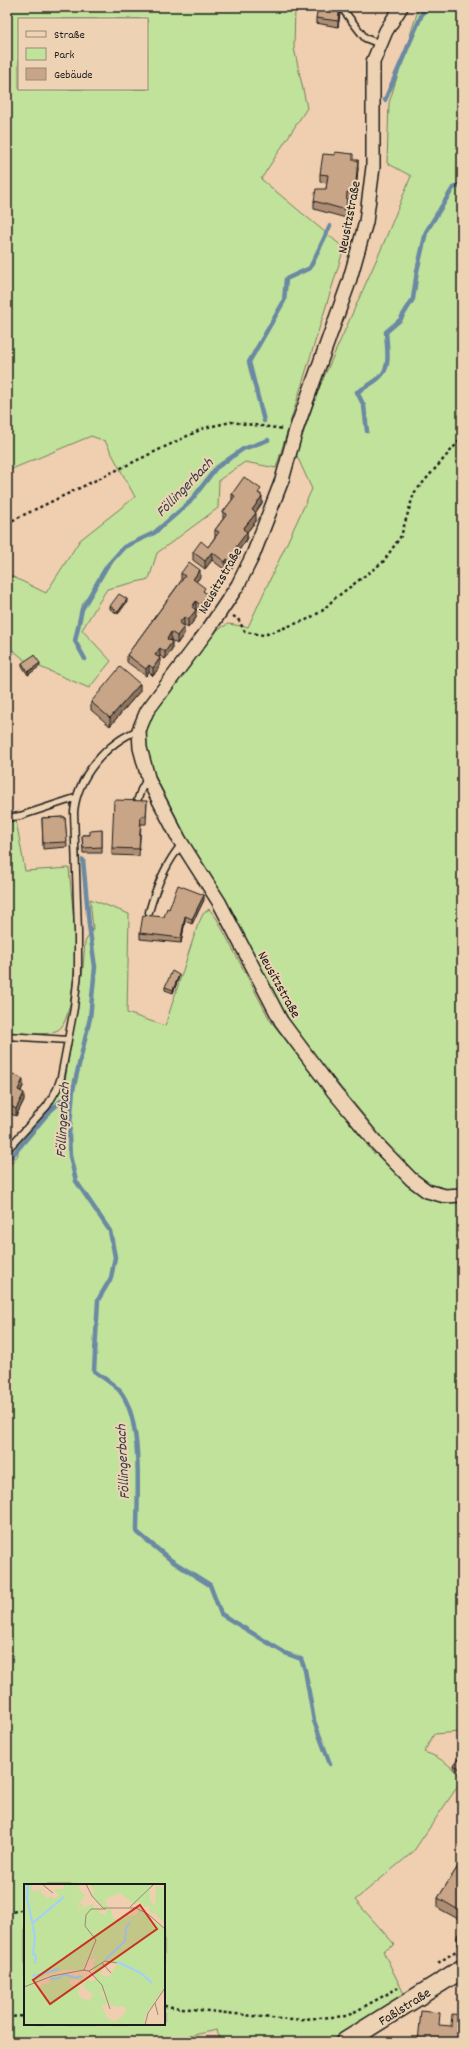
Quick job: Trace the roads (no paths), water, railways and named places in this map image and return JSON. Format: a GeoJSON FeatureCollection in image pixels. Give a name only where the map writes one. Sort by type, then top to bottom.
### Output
{"type":"FeatureCollection","features":[{"type":"Feature","properties":{"kind":"street","name":"Neusitzstraße"},"geometry":{"type":"LineString","coordinates":[[401,7],[380,44],[373,67],[373,167],[366,222],[349,282],[296,430],[282,480],[253,555],[223,608],[147,711],[139,730],[140,748],[148,777],[182,844],[219,902],[281,1021],[334,1092],[378,1145],[410,1179],[427,1191],[445,1196],[462,1195]]}},
{"type":"Feature","properties":{"kind":"street","name":"Faßlstraße"},"geometry":{"type":"LineString","coordinates":[[344,2042],[462,1969]]}},
{"type":"Feature","properties":{"kind":"lane"},"geometry":{"type":"LineString","coordinates":[[341,7],[365,38],[380,44]]}},
{"type":"Feature","properties":{"kind":"lane"},"geometry":{"type":"LineString","coordinates":[[7,1150],[47,1106],[57,1089],[68,1040],[74,1008],[78,973],[74,820],[75,798],[91,768],[121,738],[139,730]]}},
{"type":"Feature","properties":{"kind":"lane"},"geometry":{"type":"LineString","coordinates":[[135,808],[141,790],[148,777]]}},
{"type":"Feature","properties":{"kind":"lane"},"geometry":{"type":"LineString","coordinates":[[7,818],[75,798]]}},
{"type":"Feature","properties":{"kind":"lane"},"geometry":{"type":"LineString","coordinates":[[149,912],[161,877],[169,860],[182,844]]}},
{"type":"Feature","properties":{"kind":"lane"},"geometry":{"type":"LineString","coordinates":[[7,1036],[68,1040]]}},
{"type":"Feature","properties":{"kind":"waterway","name":"Föllingerbach"},"geometry":{"type":"LineString","coordinates":[[385,100],[425,7]]}},
{"type":"Feature","properties":{"kind":"waterway"},"geometry":{"type":"LineString","coordinates":[[367,431],[364,406],[357,392],[368,386],[382,375],[387,363],[388,355],[386,332],[400,320],[413,299],[417,271],[426,232],[453,188],[462,184]]}},
{"type":"Feature","properties":{"kind":"waterway","name":"Föllingerbach"},"geometry":{"type":"LineString","coordinates":[[264,421],[249,362],[284,301],[286,279],[310,268],[330,226]]}},
{"type":"Feature","properties":{"kind":"waterway","name":"Föllingerbach"},"geometry":{"type":"LineString","coordinates":[[85,659],[75,641],[82,609],[107,566],[124,547],[154,533],[190,502],[216,468],[243,449],[268,440]]}},
{"type":"Feature","properties":{"kind":"waterway","name":"Föllingerbach"},"geometry":{"type":"LineString","coordinates":[[83,860],[89,925],[95,967],[90,1018],[73,1090],[69,1136],[70,1156],[76,1181],[110,1231],[115,1257],[111,1278],[98,1300],[94,1371],[119,1390],[127,1403],[132,1419],[136,1438],[138,1478],[137,1532],[172,1561],[210,1585],[221,1614],[285,1653],[301,1659],[305,1670],[314,1721],[330,1764]]}},
{"type":"Feature","properties":{"kind":"waterway"},"geometry":{"type":"LineString","coordinates":[[7,1162],[49,1112],[73,1090]]}}]}
